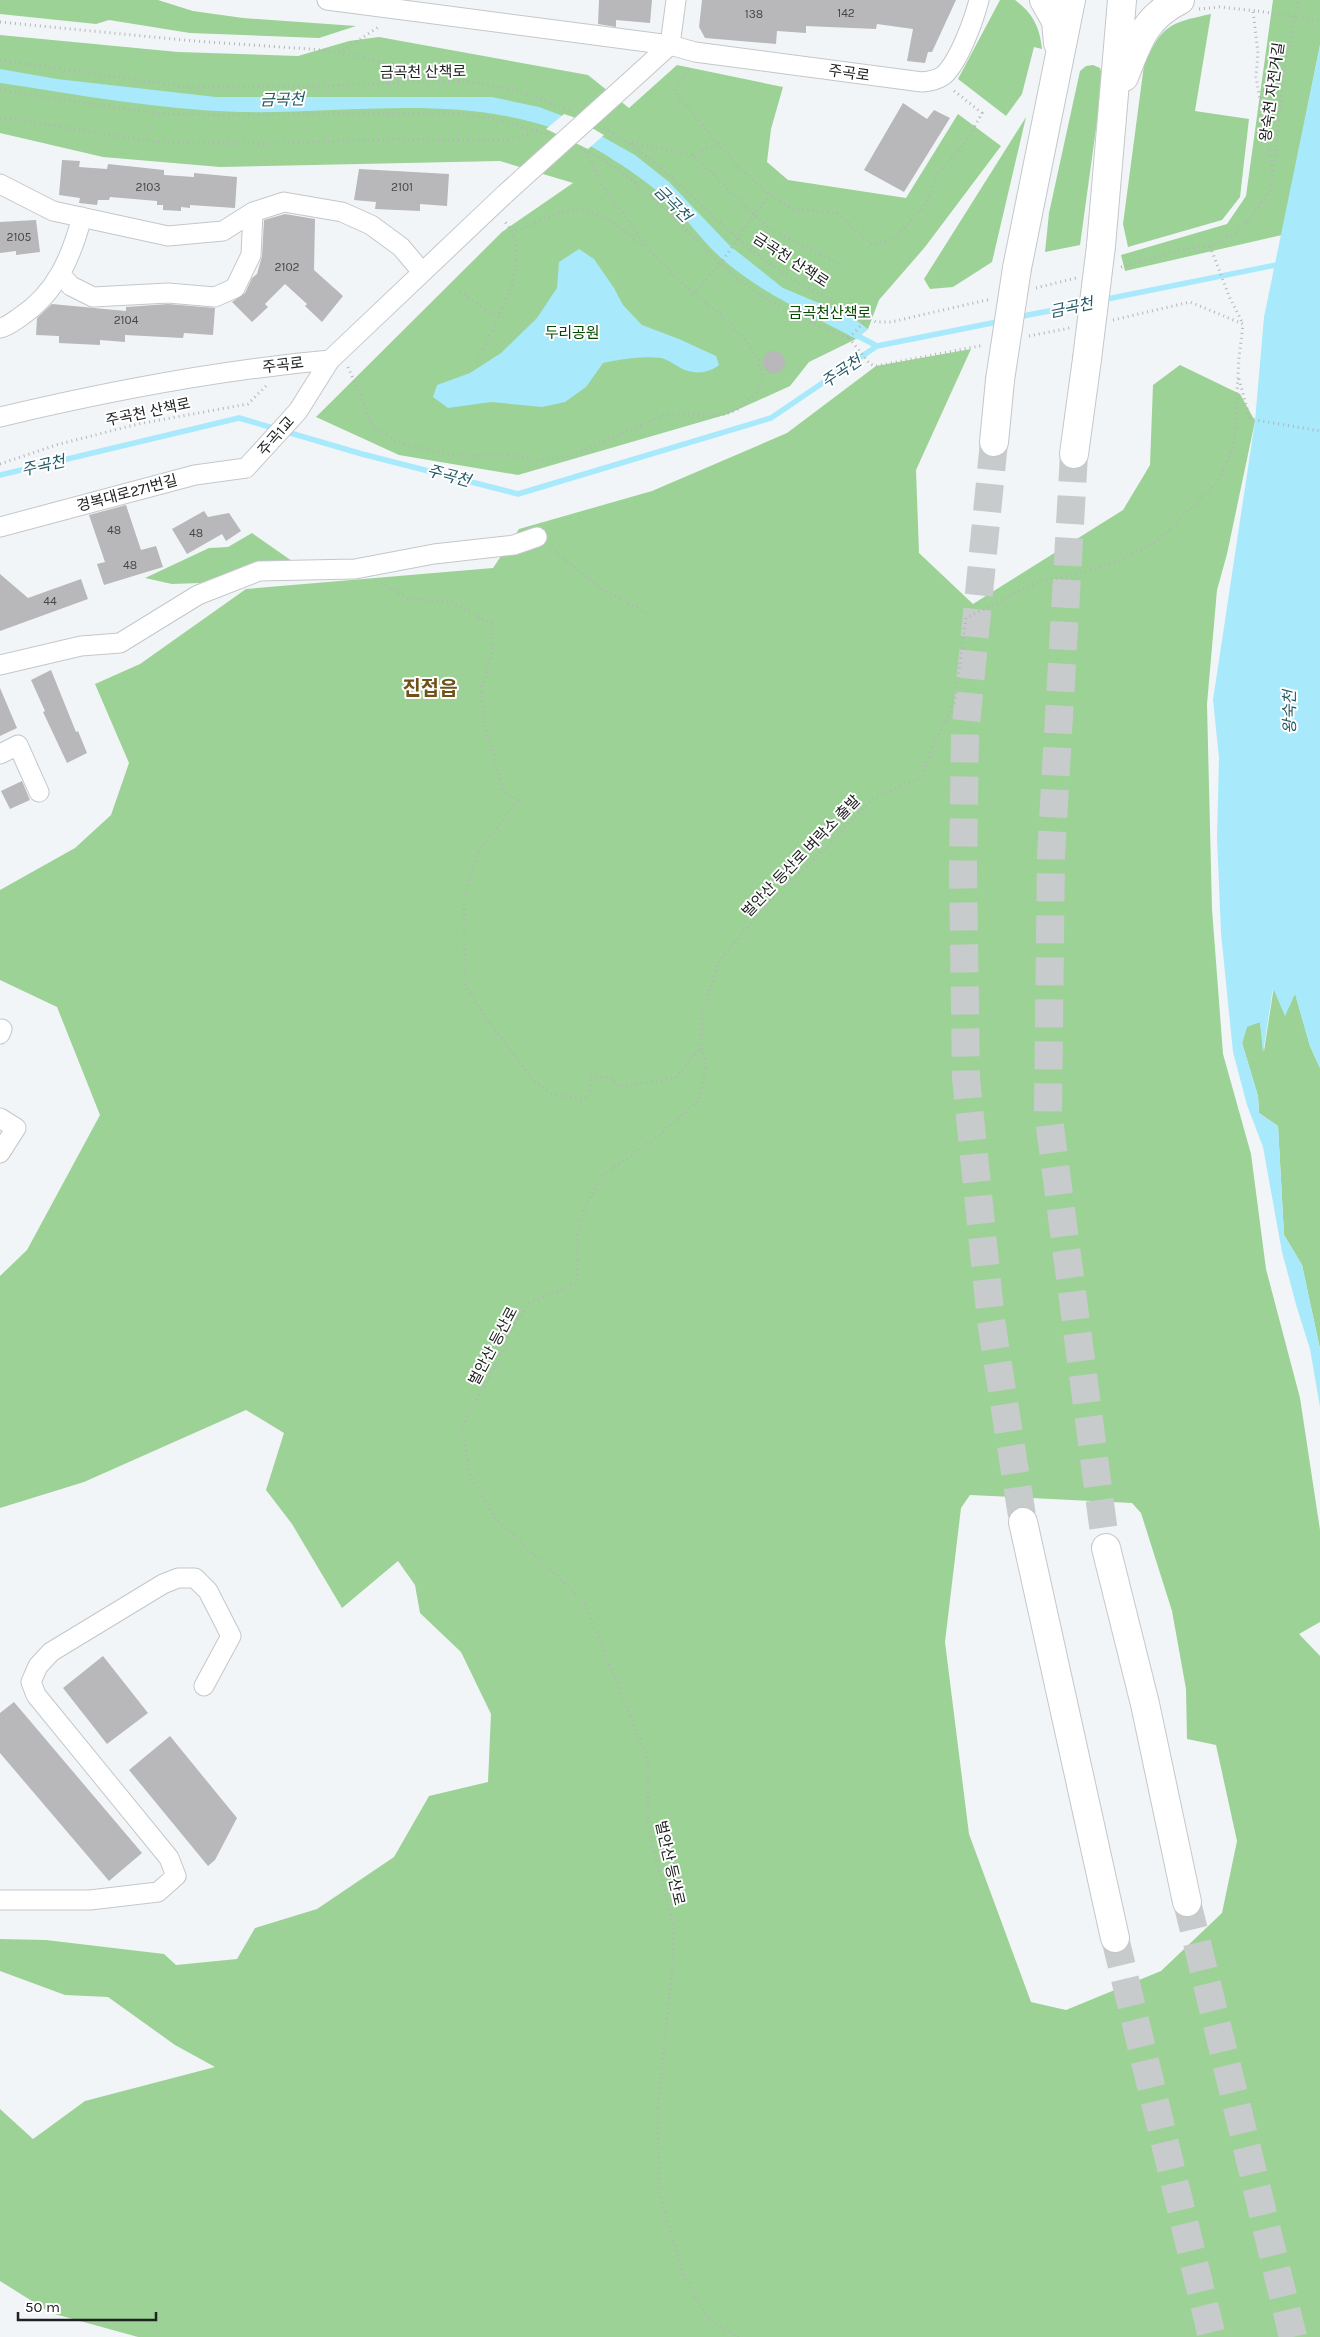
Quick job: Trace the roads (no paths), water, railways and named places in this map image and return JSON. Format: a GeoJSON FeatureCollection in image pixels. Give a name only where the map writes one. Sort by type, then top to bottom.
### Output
{"type":"FeatureCollection","features":[{"type":"Feature","properties":{"kind":"highway"},"geometry":{"type":"LineString","coordinates":[[1044,0],[1056,21],[1058,40],[1053,91]]}},
{"type":"Feature","properties":{"kind":"highway"},"geometry":{"type":"LineString","coordinates":[[994,442],[1000,380],[1017,268],[1071,0]]}},
{"type":"Feature","properties":{"kind":"highway"},"geometry":{"type":"LineString","coordinates":[[1074,454],[1101,246],[1122,0]]}},
{"type":"Feature","properties":{"kind":"highway"},"geometry":{"type":"LineString","coordinates":[[1112,107],[1139,38],[1157,13],[1187,5]]}},
{"type":"Feature","properties":{"kind":"highway"},"geometry":{"type":"LineString","coordinates":[[1024,1522],[1115,1938]]}},
{"type":"Feature","properties":{"kind":"highway"},"geometry":{"type":"LineString","coordinates":[[1106,1548],[1145,1704],[1187,1902]]}},
{"type":"Feature","properties":{"kind":"street","name":"주곡로"},"geometry":{"type":"LineString","coordinates":[[327,0],[670,45],[701,52],[913,82],[938,79],[950,68],[979,0]]}},
{"type":"Feature","properties":{"kind":"street"},"geometry":{"type":"LineString","coordinates":[[335,355],[490,207],[670,45],[676,0]]}},
{"type":"Feature","properties":{"kind":"street"},"geometry":{"type":"LineString","coordinates":[[0,184],[53,211],[168,236],[223,231],[253,212],[284,202],[342,212],[370,225],[402,247],[422,272]]}},
{"type":"Feature","properties":{"kind":"street"},"geometry":{"type":"LineString","coordinates":[[61,276],[71,286],[93,297],[168,293],[214,297],[235,288],[251,255],[253,212]]}},
{"type":"Feature","properties":{"kind":"street"},"geometry":{"type":"LineString","coordinates":[[0,328],[35,307],[61,276],[74,247],[82,217]]}},
{"type":"Feature","properties":{"kind":"street","name":"주곡로"},"geometry":{"type":"LineString","coordinates":[[0,417],[81,398],[186,378],[287,364],[335,355]]}},
{"type":"Feature","properties":{"kind":"street","name":"주곡1교"},"geometry":{"type":"LineString","coordinates":[[253,462],[298,410],[335,355]]}},
{"type":"Feature","properties":{"kind":"street","name":"경복대로271번길"},"geometry":{"type":"LineString","coordinates":[[0,527],[195,475],[246,468],[253,462]]}},
{"type":"Feature","properties":{"kind":"street"},"geometry":{"type":"LineString","coordinates":[[0,665],[81,646],[120,643],[198,595],[259,571],[355,569],[434,554],[514,545],[537,537]]}},
{"type":"Feature","properties":{"kind":"street"},"geometry":{"type":"LineString","coordinates":[[0,754],[18,745],[39,792]]}},
{"type":"Feature","properties":{"kind":"street"},"geometry":{"type":"LineString","coordinates":[[0,1118],[16,1128],[0,1153]]}},
{"type":"Feature","properties":{"kind":"street"},"geometry":{"type":"LineString","coordinates":[[0,1900],[90,1900],[158,1892],[176,1876],[169,1858],[36,1695],[31,1682],[38,1666],[51,1652],[163,1584],[178,1578],[195,1578],[208,1591],[232,1636],[204,1686]]}},
{"type":"Feature","properties":{"kind":"water","name":"왕숙천"},"geometry":{"type":"Polygon","coordinates":[[[1320,45],[1320,1068],[1310,1046],[1295,994],[1285,1016],[1273,988],[1263,1053],[1260,1022],[1247,1027],[1242,1043],[1258,1096],[1259,1113],[1278,1126],[1284,1235],[1302,1265],[1320,1349],[1320,1407],[1310,1349],[1282,1252],[1263,1147],[1247,1105],[1233,1052],[1221,933],[1217,838],[1219,758],[1213,700],[1255,421],[1264,317],[1320,45]]]}},
{"type":"Feature","properties":{"kind":"water","name":"금곡천"},"geometry":{"type":"Polygon","coordinates":[[[0,69],[57,79],[216,97],[492,97],[539,107],[571,119],[635,155],[669,182],[729,245],[783,288],[850,316],[868,329],[856,339],[768,292],[735,270],[720,257],[670,202],[645,181],[598,150],[552,128],[514,118],[475,111],[398,108],[241,112],[150,105],[0,83],[0,69]]]}},
{"type":"Feature","properties":{"kind":"water"},"geometry":{"type":"Polygon","coordinates":[[[579,249],[594,259],[623,305],[642,325],[716,356],[719,365],[705,372],[694,372],[684,370],[661,358],[632,358],[603,363],[586,387],[565,402],[542,407],[491,402],[448,408],[433,397],[437,385],[470,373],[501,353],[537,318],[557,288],[559,262],[579,249]]]}},
{"type":"Feature","properties":{"kind":"waterway","name":"금곡천"},"geometry":{"type":"LineString","coordinates":[[1102,300],[1281,264]]}},
{"type":"Feature","properties":{"kind":"waterway","name":"금곡천"},"geometry":{"type":"LineString","coordinates":[[1018,317],[1085,304]]}},
{"type":"Feature","properties":{"kind":"waterway","name":"금곡천"},"geometry":{"type":"LineString","coordinates":[[854,334],[877,346],[1002,321]]}},
{"type":"Feature","properties":{"kind":"waterway","name":"주곡천"},"geometry":{"type":"LineString","coordinates":[[0,475],[239,418],[362,454],[518,494],[771,418],[877,346]]}},
{"type":"Feature","properties":{"kind":"tunnel"},"geometry":{"type":"LineString","coordinates":[[994,442],[965,734],[963,871],[966,1078],[991,1321],[1023,1522]]}},
{"type":"Feature","properties":{"kind":"tunnel"},"geometry":{"type":"LineString","coordinates":[[1074,454],[1051,856],[1048,1112],[1106,1548]]}},
{"type":"Feature","properties":{"kind":"tunnel"},"geometry":{"type":"LineString","coordinates":[[1187,1902],[1293,2337]]}},
{"type":"Feature","properties":{"kind":"tunnel"},"geometry":{"type":"LineString","coordinates":[[1115,1938],[1212,2337]]}},
{"type":"Feature","properties":{"kind":"district","name":"진접읍"},"geometry":{"type":"Point","coordinates":[430,688]}},
{"type":"Feature","properties":{"kind":"park label","name":"금곡천산책로"},"geometry":{"type":"Point","coordinates":[830,313]}},
{"type":"Feature","properties":{"kind":"park label","name":"두리공원"},"geometry":{"type":"Point","coordinates":[572,333]}}]}
